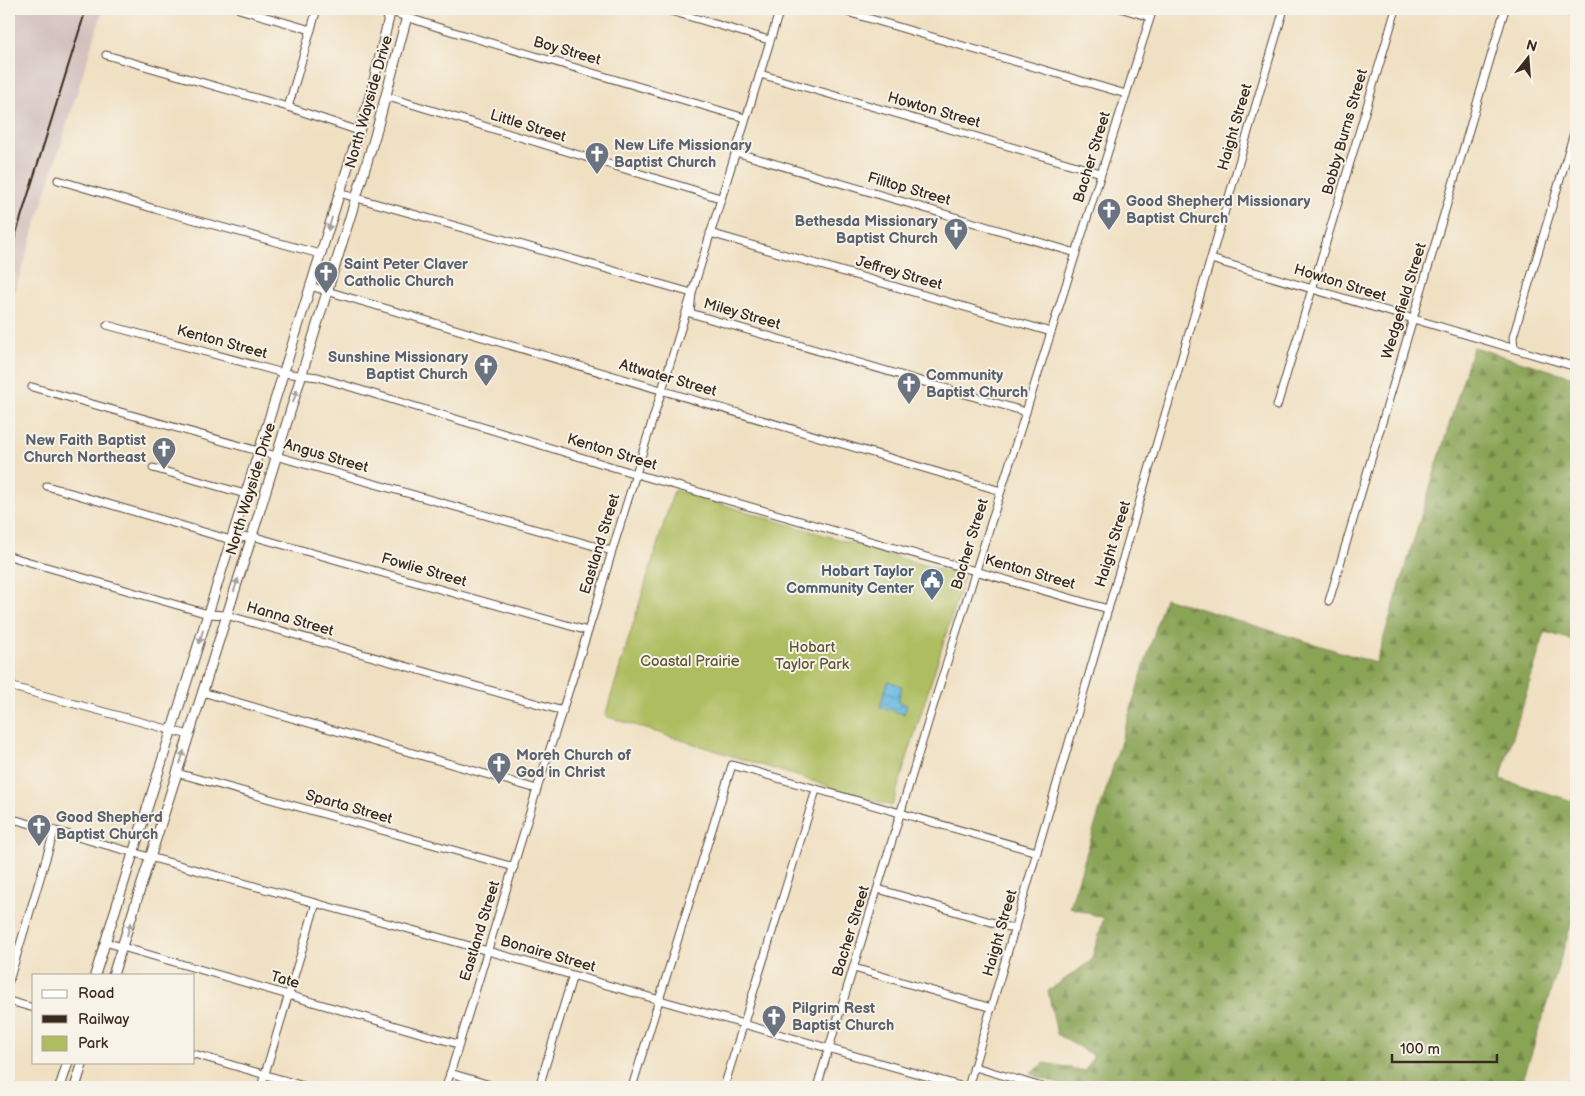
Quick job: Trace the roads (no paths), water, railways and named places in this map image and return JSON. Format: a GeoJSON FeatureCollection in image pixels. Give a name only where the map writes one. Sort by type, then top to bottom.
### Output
{"type":"FeatureCollection","features":[{"type":"Feature","properties":{"kind":"main road","name":"North Wayside Drive"},"geometry":{"type":"LineString","coordinates":[[95,974],[359,131],[370,93],[388,10]]}},
{"type":"Feature","properties":{"kind":"main road","name":"North Wayside Drive"},"geometry":{"type":"LineString","coordinates":[[113,974],[302,375],[375,136],[408,13]]}},
{"type":"Feature","properties":{"kind":"main road"},"geometry":{"type":"LineString","coordinates":[[359,131],[375,136]]}},
{"type":"Feature","properties":{"kind":"main road"},"geometry":{"type":"LineString","coordinates":[[60,1087],[67,1064]]}},
{"type":"Feature","properties":{"kind":"main road"},"geometry":{"type":"LineString","coordinates":[[75,1087],[82,1064]]}},
{"type":"Feature","properties":{"kind":"street"},"geometry":{"type":"LineString","coordinates":[[239,9],[311,30]]}},
{"type":"Feature","properties":{"kind":"street"},"geometry":{"type":"LineString","coordinates":[[288,107],[317,9]]}},
{"type":"Feature","properties":{"kind":"street"},"geometry":{"type":"LineString","coordinates":[[664,9],[769,40]]}},
{"type":"Feature","properties":{"kind":"street","name":"Eastland Street"},"geometry":{"type":"LineString","coordinates":[[446,1087],[780,9]]}},
{"type":"Feature","properties":{"kind":"street"},"geometry":{"type":"LineString","coordinates":[[837,9],[1126,94]]}},
{"type":"Feature","properties":{"kind":"street"},"geometry":{"type":"LineString","coordinates":[[1123,9],[1150,17]]}},
{"type":"Feature","properties":{"kind":"street","name":"Bacher Street"},"geometry":{"type":"LineString","coordinates":[[817,1087],[930,716],[1153,9]]}},
{"type":"Feature","properties":{"kind":"street","name":"Haight Street"},"geometry":{"type":"LineString","coordinates":[[968,1087],[1284,9]]}},
{"type":"Feature","properties":{"kind":"street","name":"Bobby Burns Street"},"geometry":{"type":"LineString","coordinates":[[1277,406],[1396,9]]}},
{"type":"Feature","properties":{"kind":"street","name":"Wedgefield Street"},"geometry":{"type":"LineString","coordinates":[[1330,600],[1505,9]]}},
{"type":"Feature","properties":{"kind":"street","name":"Boy Street"},"geometry":{"type":"LineString","coordinates":[[388,10],[408,13],[437,27],[745,118]]}},
{"type":"Feature","properties":{"kind":"street"},"geometry":{"type":"LineString","coordinates":[[106,55],[288,107],[359,131]]}},
{"type":"Feature","properties":{"kind":"street","name":"Howton Street"},"geometry":{"type":"LineString","coordinates":[[760,74],[1101,173]]}},
{"type":"Feature","properties":{"kind":"street","name":"Little Street"},"geometry":{"type":"LineString","coordinates":[[385,96],[720,198]]}},
{"type":"Feature","properties":{"kind":"street"},"geometry":{"type":"LineString","coordinates":[[1514,349],[1513,337],[1576,126]]}},
{"type":"Feature","properties":{"kind":"street","name":"Filltop Street"},"geometry":{"type":"LineString","coordinates":[[735,152],[1076,253]]}},
{"type":"Feature","properties":{"kind":"street"},"geometry":{"type":"LineString","coordinates":[[58,180],[320,254]]}},
{"type":"Feature","properties":{"kind":"street","name":"Miley Street"},"geometry":{"type":"LineString","coordinates":[[339,193],[692,293],[690,314],[1026,412]]}},
{"type":"Feature","properties":{"kind":"street","name":"Jeffrey Street"},"geometry":{"type":"LineString","coordinates":[[710,233],[1051,332]]}},
{"type":"Feature","properties":{"kind":"street","name":"Howton Street"},"geometry":{"type":"LineString","coordinates":[[1211,260],[1576,367]]}},
{"type":"Feature","properties":{"kind":"street","name":"Attwater Street"},"geometry":{"type":"LineString","coordinates":[[310,286],[1001,491]]}},
{"type":"Feature","properties":{"kind":"street","name":"Kenton Street"},"geometry":{"type":"LineString","coordinates":[[108,325],[283,373],[318,378],[636,474],[1108,609]]}},
{"type":"Feature","properties":{"kind":"street","name":"Angus Street"},"geometry":{"type":"LineString","coordinates":[[32,387],[612,551]]}},
{"type":"Feature","properties":{"kind":"street"},"geometry":{"type":"LineString","coordinates":[[153,468],[245,494]]}},
{"type":"Feature","properties":{"kind":"street"},"geometry":{"type":"LineString","coordinates":[[46,486],[231,540],[252,536]]}},
{"type":"Feature","properties":{"kind":"street","name":"Fowlie Street"},"geometry":{"type":"LineString","coordinates":[[252,536],[588,630]]}},
{"type":"Feature","properties":{"kind":"street","name":"Hanna Street"},"geometry":{"type":"LineString","coordinates":[[9,556],[208,614],[226,615],[563,711]]}},
{"type":"Feature","properties":{"kind":"street"},"geometry":{"type":"LineString","coordinates":[[9,686],[189,736]]}},
{"type":"Feature","properties":{"kind":"street"},"geometry":{"type":"LineString","coordinates":[[202,692],[538,790]]}},
{"type":"Feature","properties":{"kind":"street"},"geometry":{"type":"LineString","coordinates":[[632,1087],[732,765],[1037,852]]}},
{"type":"Feature","properties":{"kind":"street","name":"Sparta Street"},"geometry":{"type":"LineString","coordinates":[[177,773],[514,867]]}},
{"type":"Feature","properties":{"kind":"street"},"geometry":{"type":"LineString","coordinates":[[724,1087],[816,790]]}},
{"type":"Feature","properties":{"kind":"street","name":"Bonaire Street"},"geometry":{"type":"LineString","coordinates":[[9,818],[488,951],[964,1087]]}},
{"type":"Feature","properties":{"kind":"street"},"geometry":{"type":"LineString","coordinates":[[9,981],[54,832]]}},
{"type":"Feature","properties":{"kind":"street"},"geometry":{"type":"LineString","coordinates":[[878,890],[1015,930]]}},
{"type":"Feature","properties":{"kind":"street"},"geometry":{"type":"LineString","coordinates":[[261,1087],[316,903]]}},
{"type":"Feature","properties":{"kind":"street","name":"Tate"},"geometry":{"type":"LineString","coordinates":[[105,942],[458,1044]]}},
{"type":"Feature","properties":{"kind":"street"},"geometry":{"type":"LineString","coordinates":[[854,968],[992,1008]]}},
{"type":"Feature","properties":{"kind":"street"},"geometry":{"type":"LineString","coordinates":[[539,1087],[573,975]]}},
{"type":"Feature","properties":{"kind":"street"},"geometry":{"type":"LineString","coordinates":[[9,1001],[32,1007]]}},
{"type":"Feature","properties":{"kind":"street"},"geometry":{"type":"LineString","coordinates":[[195,1054],[307,1087]]}},
{"type":"Feature","properties":{"kind":"street"},"geometry":{"type":"LineString","coordinates":[[975,1067],[1042,1087]]}},
{"type":"Feature","properties":{"kind":"street"},"geometry":{"type":"LineString","coordinates":[[450,1073],[497,1087]]}},
{"type":"Feature","properties":{"kind":"water"},"geometry":{"type":"Polygon","coordinates":[[[888,681],[902,686],[898,702],[907,705],[904,714],[880,707],[888,681]]]}},
{"type":"Feature","properties":{"kind":"railway"},"geometry":{"type":"LineString","coordinates":[[9,256],[86,9]]}},
{"type":"Feature","properties":{"kind":"place","name":"New Life Missionary Baptist Church"},"geometry":{"type":"Point","coordinates":[597,175]}},
{"type":"Feature","properties":{"kind":"place","name":"Good Shepherd Missionary Baptist Church"},"geometry":{"type":"Point","coordinates":[1109,231]}},
{"type":"Feature","properties":{"kind":"place","name":"Bethesda Missionary Baptist Church"},"geometry":{"type":"Point","coordinates":[956,251]}},
{"type":"Feature","properties":{"kind":"place","name":"Saint Peter Claver Catholic Church"},"geometry":{"type":"Point","coordinates":[326,294]}},
{"type":"Feature","properties":{"kind":"place","name":"Sunshine Missionary Baptist Church"},"geometry":{"type":"Point","coordinates":[486,387]}},
{"type":"Feature","properties":{"kind":"place","name":"Community Baptist Church"},"geometry":{"type":"Point","coordinates":[909,405]}},
{"type":"Feature","properties":{"kind":"place","name":"New Faith Baptist Church Northeast"},"geometry":{"type":"Point","coordinates":[164,470]}},
{"type":"Feature","properties":{"kind":"place","name":"Hobart Taylor Community Center"},"geometry":{"type":"Point","coordinates":[932,601]}},
{"type":"Feature","properties":{"kind":"place","name":"Moreh Church of God in Christ"},"geometry":{"type":"Point","coordinates":[499,785]}},
{"type":"Feature","properties":{"kind":"place","name":"Good Shepherd Baptist Church"},"geometry":{"type":"Point","coordinates":[39,847]}},
{"type":"Feature","properties":{"kind":"place","name":"Pilgrim Rest Baptist Church"},"geometry":{"type":"Point","coordinates":[774,1038]}},
{"type":"Feature","properties":{"kind":"park label","name":"Hobart Taylor Park"},"geometry":{"type":"Point","coordinates":[812,656]}},
{"type":"Feature","properties":{"kind":"park label","name":"Coastal Prairie"},"geometry":{"type":"Point","coordinates":[690,661]}}]}
